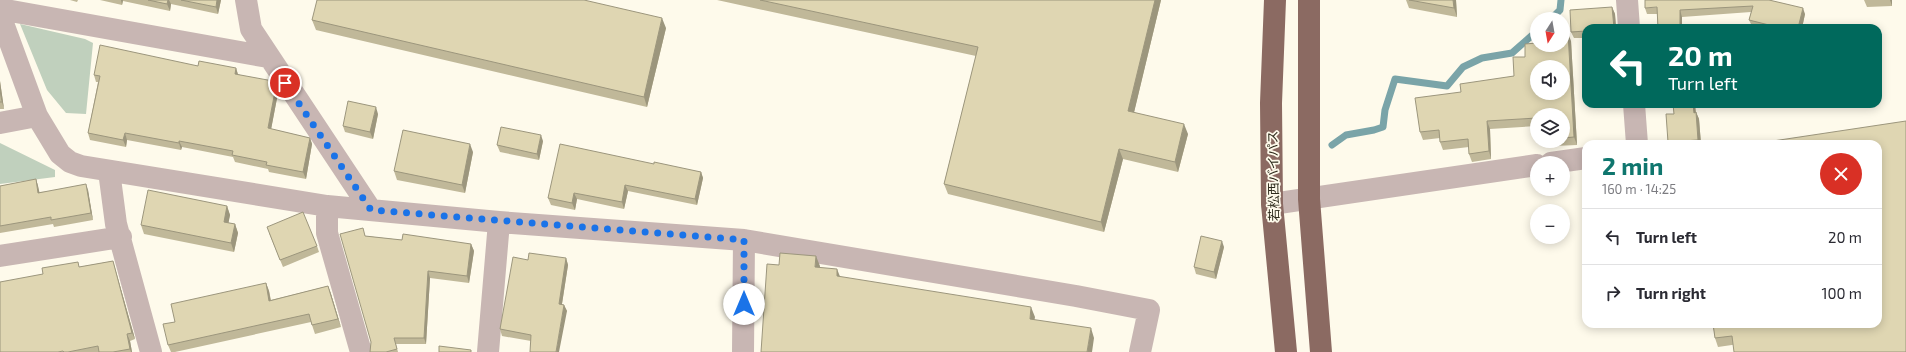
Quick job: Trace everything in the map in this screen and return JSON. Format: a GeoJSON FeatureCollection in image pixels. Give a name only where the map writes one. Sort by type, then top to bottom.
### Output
{"type":"FeatureCollection","features":[{"type":"Feature","properties":{"kind":"highway","name":"若松西バイパス"},"geometry":{"type":"LineString","coordinates":[[1275,0],[1271,103],[1272,204],[1286,352]]}},
{"type":"Feature","properties":{"kind":"highway"},"geometry":{"type":"LineString","coordinates":[[1309,0],[1309,199],[1321,352]]}},
{"type":"Feature","properties":{"kind":"street"},"geometry":{"type":"LineString","coordinates":[[246,0],[251,29],[268,57],[371,210]]}},
{"type":"Feature","properties":{"kind":"street"},"geometry":{"type":"LineString","coordinates":[[1627,0],[1629,24]]}},
{"type":"Feature","properties":{"kind":"street"},"geometry":{"type":"LineString","coordinates":[[0,9],[268,57]]}},
{"type":"Feature","properties":{"kind":"street"},"geometry":{"type":"LineString","coordinates":[[0,15],[37,116],[60,154],[70,162],[81,166],[327,206],[499,222],[744,240],[1076,296],[1149,310],[1140,352]]}},
{"type":"Feature","properties":{"kind":"street"},"geometry":{"type":"LineString","coordinates":[[1634,108],[1637,140]]}},
{"type":"Feature","properties":{"kind":"street"},"geometry":{"type":"LineString","coordinates":[[0,123],[37,116]]}},
{"type":"Feature","properties":{"kind":"street"},"geometry":{"type":"LineString","coordinates":[[1570,160],[1582,159]]}},
{"type":"Feature","properties":{"kind":"street"},"geometry":{"type":"LineString","coordinates":[[1272,204],[1530,166]]}},
{"type":"Feature","properties":{"kind":"street"},"geometry":{"type":"LineString","coordinates":[[109,171],[116,224],[121,237],[151,352]]}},
{"type":"Feature","properties":{"kind":"street"},"geometry":{"type":"LineString","coordinates":[[327,206],[328,233],[361,352]]}},
{"type":"Feature","properties":{"kind":"street"},"geometry":{"type":"LineString","coordinates":[[488,352],[499,222]]}},
{"type":"Feature","properties":{"kind":"street"},"geometry":{"type":"LineString","coordinates":[[0,256],[121,237]]}},
{"type":"Feature","properties":{"kind":"street"},"geometry":{"type":"LineString","coordinates":[[744,240],[744,352]]}},
{"type":"Feature","properties":{"kind":"green space"},"geometry":{"type":"Polygon","coordinates":[[[20,24],[85,39],[93,43],[86,114],[66,113],[47,90],[20,24]]]}},
{"type":"Feature","properties":{"kind":"green space"},"geometry":{"type":"Polygon","coordinates":[[[0,143],[55,170],[55,177],[0,184],[0,143]]]}},
{"type":"Feature","properties":{"kind":"building"},"geometry":{"type":"Polygon","coordinates":[[[148,0],[168,0],[167,4],[148,0]]]}},
{"type":"Feature","properties":{"kind":"building"},"geometry":{"type":"Polygon","coordinates":[[[181,0],[217,0],[216,7],[181,0]]]}},
{"type":"Feature","properties":{"kind":"building"},"geometry":{"type":"Polygon","coordinates":[[[317,0],[584,0],[662,18],[644,97],[312,20],[317,0]]]}},
{"type":"Feature","properties":{"kind":"building"},"geometry":{"type":"Polygon","coordinates":[[[760,0],[1155,0],[1128,111],[1184,124],[1175,162],[1119,149],[1101,222],[944,184],[978,47],[760,0]]]}},
{"type":"Feature","properties":{"kind":"building"},"geometry":{"type":"Polygon","coordinates":[[[1409,0],[1453,0],[1454,8],[1409,0]]]}},
{"type":"Feature","properties":{"kind":"building"},"geometry":{"type":"Polygon","coordinates":[[[1645,0],[1769,0],[1803,8],[1799,24],[1765,24],[1749,20],[1753,6],[1680,10],[1680,24],[1658,24],[1657,7],[1645,8],[1645,0]]]}},
{"type":"Feature","properties":{"kind":"building"},"geometry":{"type":"Polygon","coordinates":[[[1612,7],[1614,24],[1582,24],[1582,31],[1571,32],[1570,10],[1612,7]]]}},
{"type":"Feature","properties":{"kind":"building"},"geometry":{"type":"Polygon","coordinates":[[[1525,44],[1530,44],[1530,52],[1569,52],[1570,60],[1530,60],[1530,100],[1570,100],[1570,68],[1574,137],[1570,137],[1570,108],[1530,108],[1530,118],[1487,121],[1489,151],[1469,154],[1468,139],[1440,142],[1439,130],[1420,132],[1415,98],[1461,92],[1460,84],[1514,76],[1513,57],[1525,57],[1525,44]]]}},
{"type":"Feature","properties":{"kind":"building"},"geometry":{"type":"Polygon","coordinates":[[[100,45],[198,66],[199,61],[236,68],[235,74],[273,81],[276,86],[268,128],[310,138],[303,172],[266,165],[267,162],[232,155],[233,151],[179,141],[179,143],[125,133],[123,140],[88,133],[100,76],[94,75],[100,45]]]}},
{"type":"Feature","properties":{"kind":"building"},"geometry":{"type":"Polygon","coordinates":[[[0,90],[2,102],[0,102],[0,90]]]}},
{"type":"Feature","properties":{"kind":"building"},"geometry":{"type":"Polygon","coordinates":[[[348,101],[376,107],[370,132],[343,126],[348,101]]]}},
{"type":"Feature","properties":{"kind":"building"},"geometry":{"type":"Polygon","coordinates":[[[1673,108],[1693,108],[1694,113],[1696,112],[1698,140],[1668,140],[1666,114],[1674,114],[1673,108]]]}},
{"type":"Feature","properties":{"kind":"building"},"geometry":{"type":"Polygon","coordinates":[[[1906,121],[1906,352],[1734,352],[1732,336],[1715,338],[1714,328],[1882,328],[1882,140],[1780,140],[1906,121]]]}},
{"type":"Feature","properties":{"kind":"building"},"geometry":{"type":"Polygon","coordinates":[[[501,127],[541,135],[537,154],[497,145],[501,127]]]}},
{"type":"Feature","properties":{"kind":"building"},"geometry":{"type":"Polygon","coordinates":[[[403,130],[470,144],[462,185],[394,171],[403,130]]]}},
{"type":"Feature","properties":{"kind":"building"},"geometry":{"type":"Polygon","coordinates":[[[560,144],[654,164],[654,162],[701,172],[695,199],[625,185],[622,202],[574,193],[572,203],[548,198],[560,144]]]}},
{"type":"Feature","properties":{"kind":"building"},"geometry":{"type":"Polygon","coordinates":[[[36,179],[38,193],[86,184],[91,213],[51,220],[51,217],[0,226],[0,186],[36,179]]]}},
{"type":"Feature","properties":{"kind":"building"},"geometry":{"type":"Polygon","coordinates":[[[148,190],[227,206],[224,222],[235,224],[231,243],[141,225],[148,190]]]}},
{"type":"Feature","properties":{"kind":"building"},"geometry":{"type":"Polygon","coordinates":[[[303,212],[317,246],[280,260],[267,227],[303,212]]]}},
{"type":"Feature","properties":{"kind":"building"},"geometry":{"type":"Polygon","coordinates":[[[363,228],[365,236],[402,240],[403,234],[471,244],[467,276],[428,271],[424,338],[394,338],[397,349],[386,352],[370,352],[371,342],[340,234],[363,228]]]}},
{"type":"Feature","properties":{"kind":"building"},"geometry":{"type":"Polygon","coordinates":[[[1201,236],[1222,241],[1214,272],[1194,267],[1201,236]]]}},
{"type":"Feature","properties":{"kind":"building"},"geometry":{"type":"Polygon","coordinates":[[[529,253],[566,258],[559,304],[564,305],[556,352],[530,352],[531,335],[500,329],[513,257],[528,260],[529,253]]]}},
{"type":"Feature","properties":{"kind":"building"},"geometry":{"type":"Polygon","coordinates":[[[780,253],[816,256],[815,267],[837,269],[837,276],[1031,307],[1030,319],[1091,328],[1087,352],[761,352],[767,264],[779,265],[780,253]]]}},
{"type":"Feature","properties":{"kind":"building"},"geometry":{"type":"Polygon","coordinates":[[[113,261],[132,333],[127,334],[130,349],[113,352],[99,352],[98,346],[68,352],[0,352],[0,282],[43,274],[42,268],[78,262],[79,267],[113,261]]]}},
{"type":"Feature","properties":{"kind":"building"},"geometry":{"type":"Polygon","coordinates":[[[266,283],[269,301],[328,286],[338,319],[312,325],[309,314],[168,345],[163,324],[175,322],[171,304],[266,283]]]}},
{"type":"Feature","properties":{"kind":"building"},"geometry":{"type":"Polygon","coordinates":[[[439,346],[471,350],[471,352],[439,352],[439,346]]]}},
{"type":"Feature","properties":{"kind":"waterway"},"geometry":{"type":"LineString","coordinates":[[1558,12],[1560,10],[1561,0]]}},
{"type":"Feature","properties":{"kind":"waterway"},"geometry":{"type":"LineString","coordinates":[[1332,145],[1346,135],[1383,127],[1385,110],[1395,79],[1447,86],[1463,67],[1482,58],[1512,53],[1530,37]]}},
{"type":"Feature","properties":{"kind":"route"},"geometry":{"type":"LineString","coordinates":[[285,83],[371,210],[499,222],[744,240],[744,304]]}}]}
